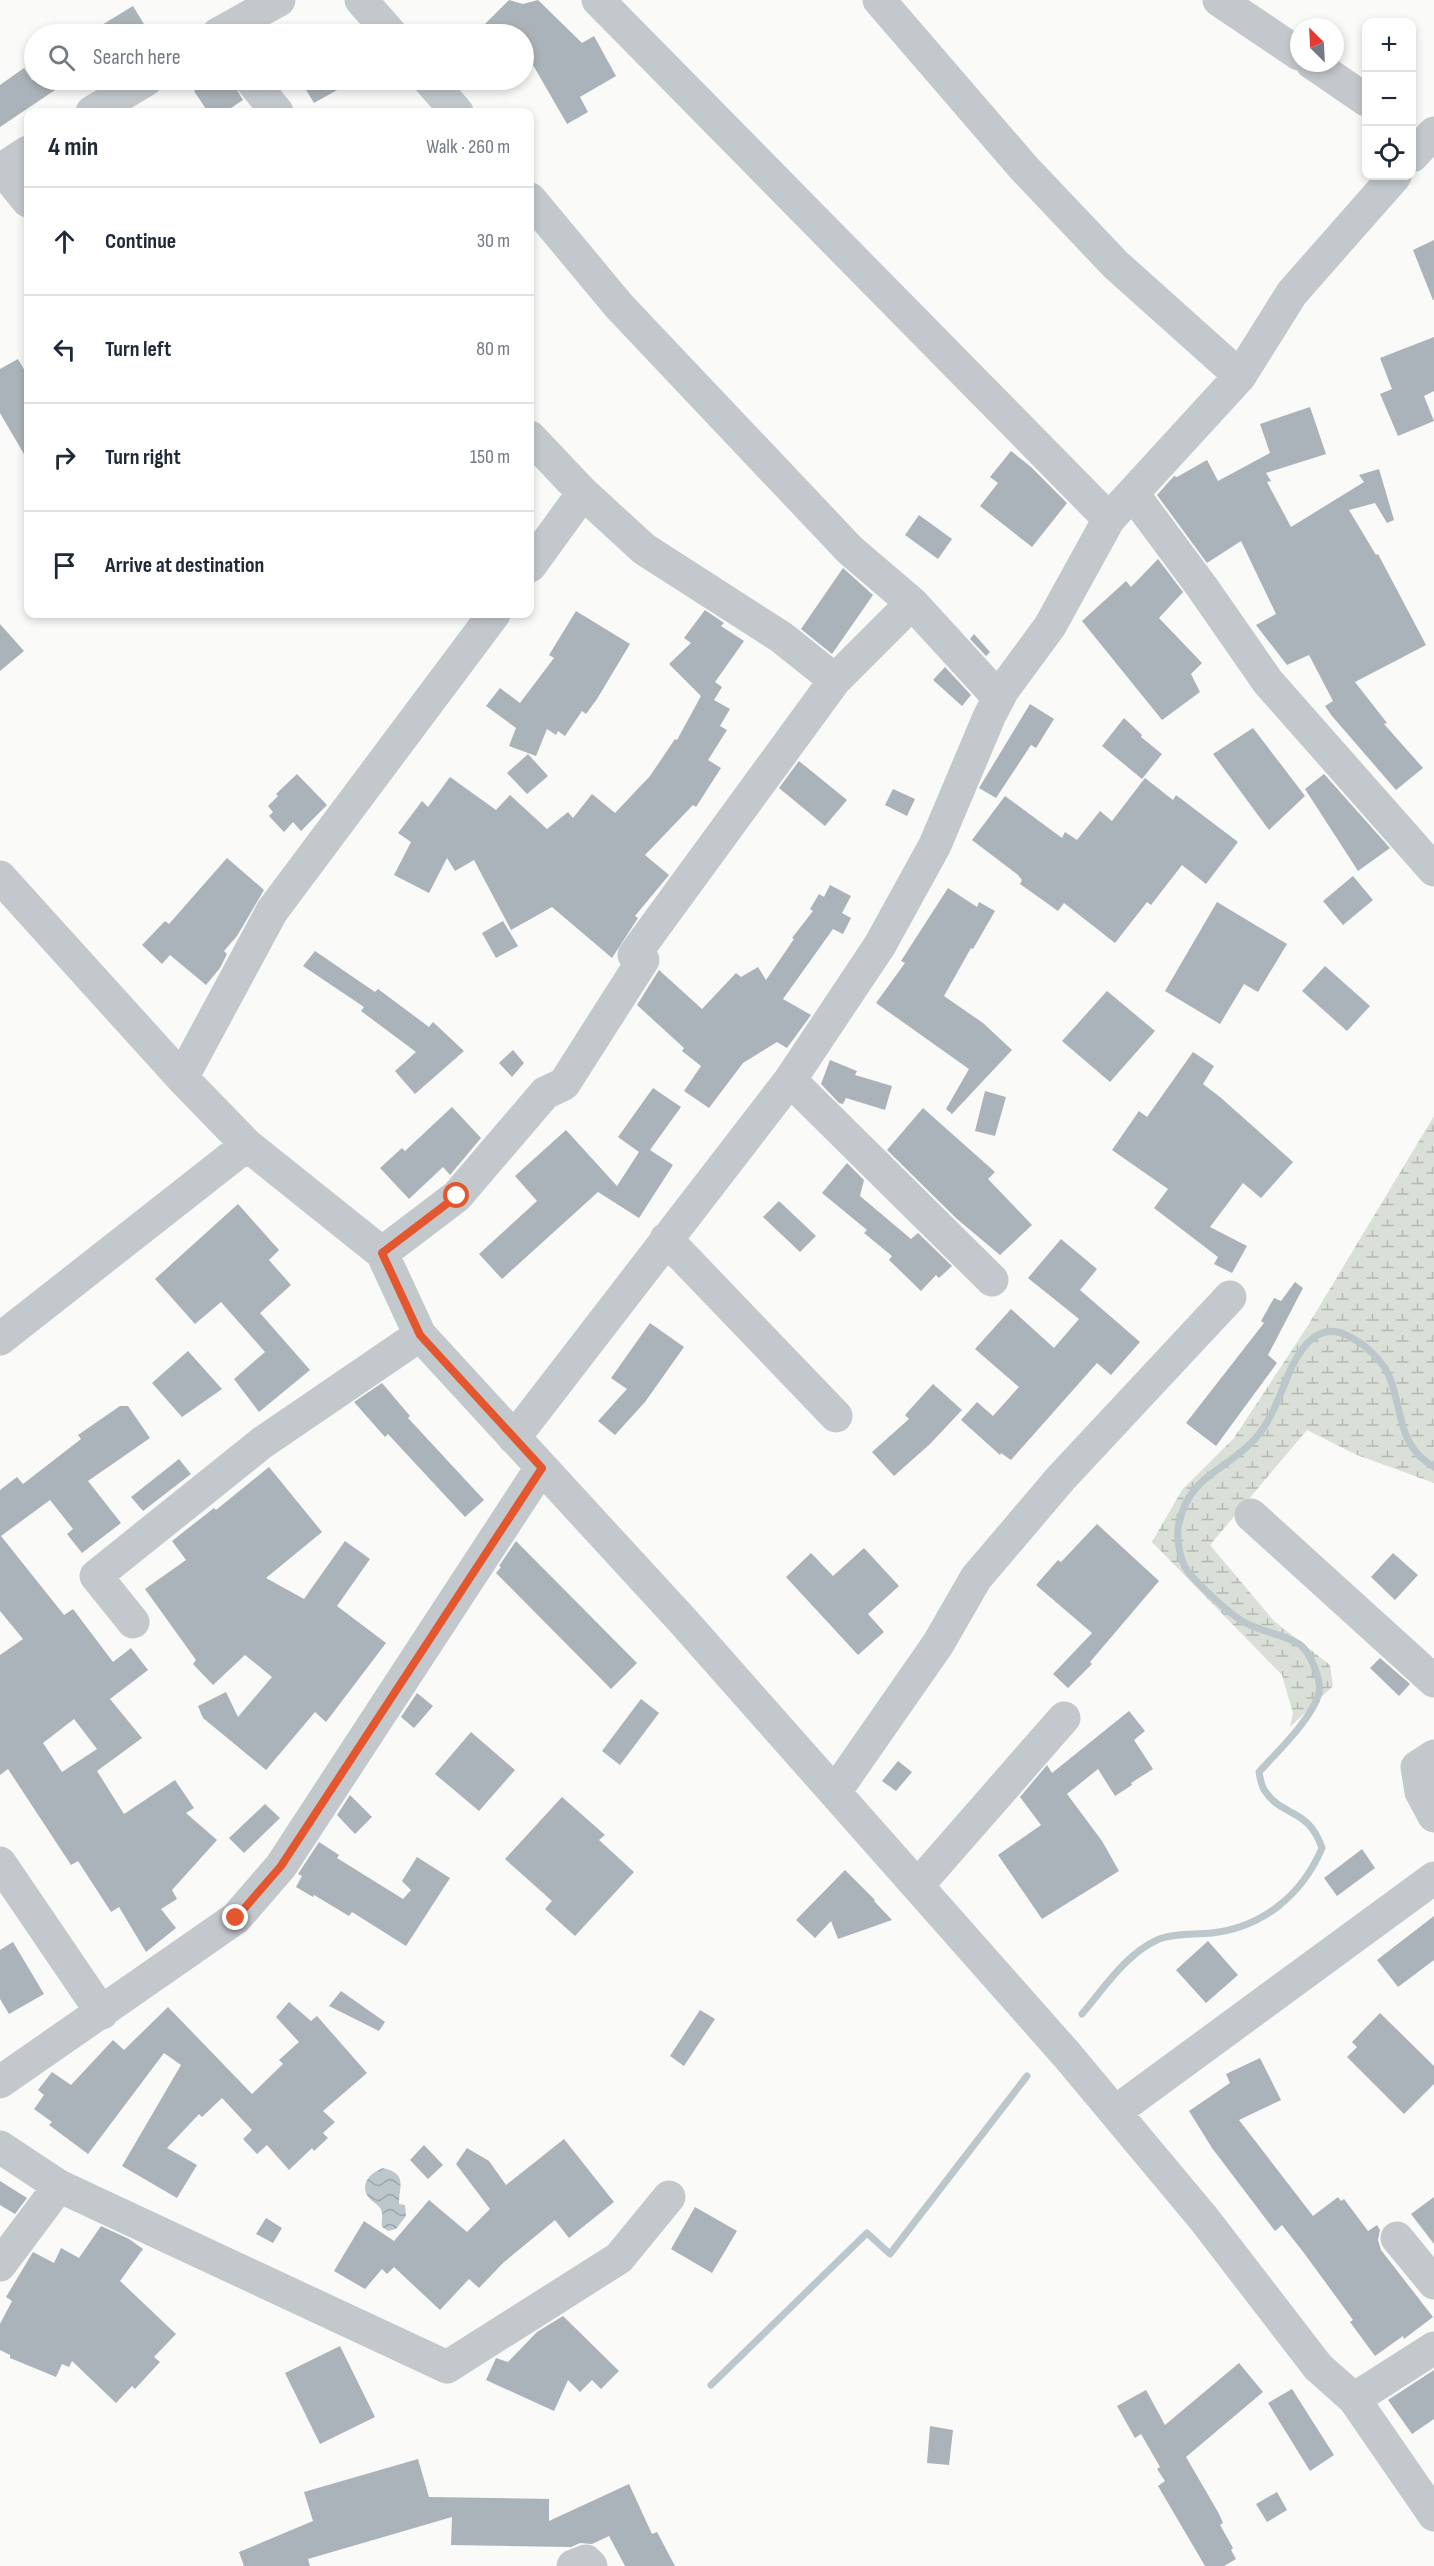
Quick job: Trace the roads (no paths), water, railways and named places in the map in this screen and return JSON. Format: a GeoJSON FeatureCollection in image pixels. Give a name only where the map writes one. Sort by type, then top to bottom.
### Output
{"type":"FeatureCollection","features":[{"type":"Feature","properties":{"kind":"street"},"geometry":{"type":"LineString","coordinates":[[236,24],[279,0]]}},
{"type":"Feature","properties":{"kind":"street"},"geometry":{"type":"LineString","coordinates":[[361,0],[382,24]]}},
{"type":"Feature","properties":{"kind":"street"},"geometry":{"type":"LineString","coordinates":[[598,0],[1109,519]]}},
{"type":"Feature","properties":{"kind":"street"},"geometry":{"type":"LineString","coordinates":[[879,0],[1023,167],[1116,265],[1240,376]]}},
{"type":"Feature","properties":{"kind":"street"},"geometry":{"type":"LineString","coordinates":[[1218,0],[1290,48]]}},
{"type":"Feature","properties":{"kind":"street"},"geometry":{"type":"LineString","coordinates":[[1325,72],[1362,97]]}},
{"type":"Feature","properties":{"kind":"street"},"geometry":{"type":"LineString","coordinates":[[99,108],[129,90]]}},
{"type":"Feature","properties":{"kind":"street"},"geometry":{"type":"LineString","coordinates":[[259,90],[274,108]]}},
{"type":"Feature","properties":{"kind":"street"},"geometry":{"type":"LineString","coordinates":[[438,90],[454,108]]}},
{"type":"Feature","properties":{"kind":"street"},"geometry":{"type":"LineString","coordinates":[[10,164],[24,193]]}},
{"type":"Feature","properties":{"kind":"street"},"geometry":{"type":"LineString","coordinates":[[514,1438],[790,1080],[880,945],[935,845],[999,699],[1050,626],[1109,519],[1240,376],[1292,293],[1391,180]]}},
{"type":"Feature","properties":{"kind":"street"},"geometry":{"type":"LineString","coordinates":[[534,204],[619,306],[850,550],[912,603],[999,699]]}},
{"type":"Feature","properties":{"kind":"street"},"geometry":{"type":"LineString","coordinates":[[534,441],[583,493],[644,549],[781,637],[835,680]]}},
{"type":"Feature","properties":{"kind":"street"},"geometry":{"type":"LineString","coordinates":[[534,560],[583,493]]}},
{"type":"Feature","properties":{"kind":"street"},"geometry":{"type":"LineString","coordinates":[[1133,494],[1202,587],[1268,682],[1434,870]]}},
{"type":"Feature","properties":{"kind":"street"},"geometry":{"type":"LineString","coordinates":[[382,1253],[457,1196],[545,1093],[564,1084],[643,960],[633,955],[835,680],[912,603]]}},
{"type":"Feature","properties":{"kind":"street"},"geometry":{"type":"LineString","coordinates":[[182,1078],[272,911],[491,618]]}},
{"type":"Feature","properties":{"kind":"street"},"geometry":{"type":"LineString","coordinates":[[0,877],[182,1078],[247,1146],[382,1253],[420,1335],[683,1621],[918,1885],[1115,2112],[1204,2218],[1318,2367],[1354,2399],[1434,2516]]}},
{"type":"Feature","properties":{"kind":"street"},"geometry":{"type":"LineString","coordinates":[[790,1080],[992,1280]]}},
{"type":"Feature","properties":{"kind":"street"},"geometry":{"type":"LineString","coordinates":[[0,1339],[247,1146]]}},
{"type":"Feature","properties":{"kind":"street"},"geometry":{"type":"LineString","coordinates":[[666,1239],[836,1416]]}},
{"type":"Feature","properties":{"kind":"street"},"geometry":{"type":"LineString","coordinates":[[835,1792],[938,1644],[976,1578],[1061,1478],[1230,1297]]}},
{"type":"Feature","properties":{"kind":"street"},"geometry":{"type":"LineString","coordinates":[[133,1622],[96,1576],[263,1442],[420,1335]]}},
{"type":"Feature","properties":{"kind":"street"},"geometry":{"type":"LineString","coordinates":[[0,2082],[236,1918],[281,1866],[542,1468]]}},
{"type":"Feature","properties":{"kind":"street"},"geometry":{"type":"LineString","coordinates":[[1251,1515],[1434,1681]]}},
{"type":"Feature","properties":{"kind":"street"},"geometry":{"type":"LineString","coordinates":[[918,1885],[1064,1718]]}},
{"type":"Feature","properties":{"kind":"street"},"geometry":{"type":"LineString","coordinates":[[1434,1756],[1417,1767],[1421,1792],[1434,1816]]}},
{"type":"Feature","properties":{"kind":"street"},"geometry":{"type":"LineString","coordinates":[[0,1863],[102,2013]]}},
{"type":"Feature","properties":{"kind":"street"},"geometry":{"type":"LineString","coordinates":[[1115,2112],[1434,1878]]}},
{"type":"Feature","properties":{"kind":"street"},"geometry":{"type":"LineString","coordinates":[[0,2147],[60,2186],[447,2367],[619,2258],[669,2197]]}},
{"type":"Feature","properties":{"kind":"street"},"geometry":{"type":"LineString","coordinates":[[0,2265],[60,2186]]}},
{"type":"Feature","properties":{"kind":"street"},"geometry":{"type":"LineString","coordinates":[[1397,2238],[1434,2283]]}},
{"type":"Feature","properties":{"kind":"street"},"geometry":{"type":"LineString","coordinates":[[1354,2399],[1434,2348]]}},
{"type":"Feature","properties":{"kind":"street"},"geometry":{"type":"LineString","coordinates":[[573,2566],[586,2561],[591,2566]]}},
{"type":"Feature","properties":{"kind":"water"},"geometry":{"type":"Polygon","coordinates":[[[383,2168],[399,2177],[401,2186],[399,2204],[405,2205],[406,2216],[396,2229],[388,2231],[382,2227],[380,2208],[369,2198],[365,2188],[370,2176],[383,2168]]]}},
{"type":"Feature","properties":{"kind":"waterway"},"geometry":{"type":"LineString","coordinates":[[1082,2014],[1125,1963],[1146,1946],[1170,1936],[1231,1930],[1248,1924],[1279,1906],[1304,1880],[1322,1848],[1316,1835],[1303,1819],[1272,1800],[1263,1787],[1259,1772],[1293,1735],[1315,1703],[1319,1693],[1319,1681],[1314,1667],[1299,1644],[1238,1618],[1212,1597],[1189,1573],[1181,1557],[1178,1534],[1179,1523],[1190,1496],[1207,1478],[1250,1444],[1262,1430],[1296,1358],[1309,1341],[1326,1332],[1337,1332],[1354,1339],[1384,1367],[1391,1381],[1408,1439],[1422,1459],[1434,1467]]}},
{"type":"Feature","properties":{"kind":"waterway"},"geometry":{"type":"LineString","coordinates":[[711,2385],[867,2233],[890,2254],[1027,2076]]}}]}
